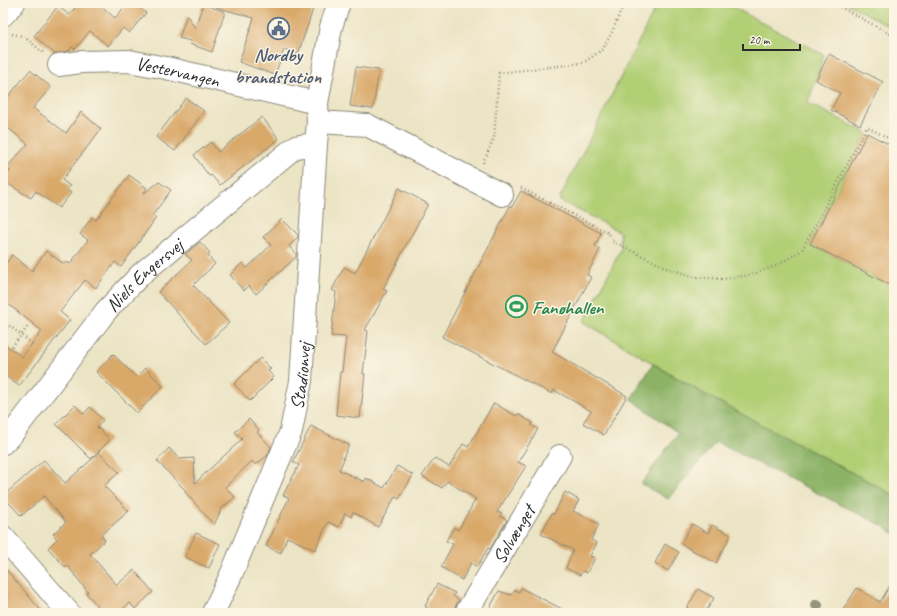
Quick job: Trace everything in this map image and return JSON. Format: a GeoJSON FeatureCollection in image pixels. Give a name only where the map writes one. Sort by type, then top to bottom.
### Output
{"type":"FeatureCollection","features":[{"type":"Feature","properties":{"kind":"street"},"geometry":{"type":"LineString","coordinates":[[6,24],[14,3]]}},
{"type":"Feature","properties":{"kind":"street","name":"Stadionvej"},"geometry":{"type":"LineString","coordinates":[[213,613],[231,575],[291,431],[301,381],[318,112],[331,27],[339,3]]}},
{"type":"Feature","properties":{"kind":"street","name":"Vestervangen"},"geometry":{"type":"LineString","coordinates":[[59,65],[81,62],[129,61],[166,68],[318,112]]}},
{"type":"Feature","properties":{"kind":"street"},"geometry":{"type":"LineString","coordinates":[[318,112],[367,125],[502,195]]}},
{"type":"Feature","properties":{"kind":"street","name":"Niels Engersvej"},"geometry":{"type":"LineString","coordinates":[[3,443],[12,434],[106,311],[141,274],[295,148],[316,144]]}},
{"type":"Feature","properties":{"kind":"street","name":"Solvænget"},"geometry":{"type":"LineString","coordinates":[[466,613],[560,456]]}},
{"type":"Feature","properties":{"kind":"street"},"geometry":{"type":"LineString","coordinates":[[3,537],[69,613]]}},
{"type":"Feature","properties":{"kind":"path"},"geometry":{"type":"LineString","coordinates":[[475,181],[494,138],[499,73],[583,63],[602,50],[624,3]]}},
{"type":"Feature","properties":{"kind":"path"},"geometry":{"type":"LineString","coordinates":[[834,3],[894,36]]}},
{"type":"Feature","properties":{"kind":"path"},"geometry":{"type":"LineString","coordinates":[[6,24],[59,65]]}},
{"type":"Feature","properties":{"kind":"path"},"geometry":{"type":"LineString","coordinates":[[502,195],[519,187],[609,233],[612,241],[667,268],[695,277],[723,279],[751,275],[778,265],[802,250],[867,127],[894,141]]}},
{"type":"Feature","properties":{"kind":"path"},"geometry":{"type":"LineString","coordinates":[[3,321],[33,344]]}},
{"type":"Feature","properties":{"kind":"path"},"geometry":{"type":"LineString","coordinates":[[12,347],[28,325]]}},
{"type":"Feature","properties":{"kind":"green space"},"geometry":{"type":"Polygon","coordinates":[[[658,3],[725,3],[824,55],[808,103],[867,133],[810,244],[894,287],[894,495],[706,395],[584,322],[621,249],[620,232],[559,200],[658,3]]]}},
{"type":"Feature","properties":{"kind":"green space"},"geometry":{"type":"Polygon","coordinates":[[[846,3],[894,3],[894,29],[846,3]]]}},
{"type":"Feature","properties":{"kind":"green space"},"geometry":{"type":"Polygon","coordinates":[[[653,364],[706,395],[894,495],[894,534],[885,527],[716,442],[668,499],[641,484],[678,433],[631,399],[653,364]]]}},
{"type":"Feature","properties":{"kind":"building"},"geometry":{"type":"Polygon","coordinates":[[[79,3],[98,3],[115,18],[128,3],[134,3],[146,13],[129,33],[123,28],[108,46],[90,31],[75,49],[72,47],[69,51],[55,54],[34,36],[58,6],[69,15],[79,3]]]}},
{"type":"Feature","properties":{"kind":"building","name":"Nordby brandstation"},"geometry":{"type":"Polygon","coordinates":[[[216,3],[296,3],[313,9],[298,54],[284,49],[275,75],[239,62],[254,18],[216,7],[216,3]]]}},
{"type":"Feature","properties":{"kind":"building"},"geometry":{"type":"Polygon","coordinates":[[[203,4],[225,12],[212,52],[190,44],[191,41],[179,38],[187,15],[195,28],[203,4]]]}},
{"type":"Feature","properties":{"kind":"building"},"geometry":{"type":"Polygon","coordinates":[[[829,54],[883,82],[860,125],[831,110],[840,93],[816,80],[829,54]]]}},
{"type":"Feature","properties":{"kind":"building"},"geometry":{"type":"Polygon","coordinates":[[[356,67],[379,70],[373,109],[350,106],[356,67]]]}},
{"type":"Feature","properties":{"kind":"building"},"geometry":{"type":"Polygon","coordinates":[[[30,70],[51,87],[33,108],[66,133],[81,112],[101,129],[62,180],[70,186],[67,190],[71,193],[59,208],[36,191],[31,198],[3,181],[10,171],[6,168],[28,144],[3,124],[3,103],[30,70]]]}},
{"type":"Feature","properties":{"kind":"building"},"geometry":{"type":"Polygon","coordinates":[[[186,98],[204,111],[175,151],[156,137],[186,98]]]}},
{"type":"Feature","properties":{"kind":"building"},"geometry":{"type":"Polygon","coordinates":[[[262,117],[279,139],[220,185],[211,175],[209,176],[194,155],[211,142],[218,152],[262,117]]]}},
{"type":"Feature","properties":{"kind":"building"},"geometry":{"type":"Polygon","coordinates":[[[867,133],[894,147],[894,287],[810,244],[867,133]]]}},
{"type":"Feature","properties":{"kind":"building"},"geometry":{"type":"Polygon","coordinates":[[[129,175],[147,188],[143,194],[159,182],[171,190],[152,216],[156,218],[121,267],[115,262],[96,288],[85,280],[60,312],[70,320],[19,386],[3,374],[3,343],[22,357],[42,331],[3,300],[3,268],[12,255],[32,271],[46,251],[64,264],[66,261],[70,264],[88,240],[80,234],[92,217],[96,220],[129,175]]]}},
{"type":"Feature","properties":{"kind":"building"},"geometry":{"type":"Polygon","coordinates":[[[399,188],[428,204],[383,289],[387,291],[365,330],[368,331],[360,418],[336,415],[340,372],[342,372],[346,337],[331,336],[336,292],[332,290],[344,267],[355,273],[399,188]]]}},
{"type":"Feature","properties":{"kind":"building","name":"Fanøhallen"},"geometry":{"type":"Polygon","coordinates":[[[521,191],[601,233],[595,246],[600,249],[587,275],[591,277],[552,352],[627,396],[604,435],[583,423],[591,411],[554,390],[552,394],[442,337],[510,206],[512,207],[521,191]]]}},
{"type":"Feature","properties":{"kind":"building"},"geometry":{"type":"Polygon","coordinates":[[[282,219],[298,235],[298,237],[289,246],[296,254],[296,257],[256,294],[249,286],[244,291],[230,275],[242,263],[247,268],[271,245],[263,237],[282,219]]]}},
{"type":"Feature","properties":{"kind":"building"},"geometry":{"type":"Polygon","coordinates":[[[200,242],[210,253],[208,256],[215,264],[193,285],[229,323],[206,344],[158,292],[192,260],[185,254],[200,242]]]}},
{"type":"Feature","properties":{"kind":"building"},"geometry":{"type":"Polygon","coordinates":[[[113,354],[136,377],[145,368],[163,386],[137,413],[96,372],[113,354]]]}},
{"type":"Feature","properties":{"kind":"building"},"geometry":{"type":"Polygon","coordinates":[[[260,358],[271,369],[268,371],[274,377],[250,401],[234,384],[260,358]]]}},
{"type":"Feature","properties":{"kind":"building"},"geometry":{"type":"Polygon","coordinates":[[[494,403],[516,416],[518,414],[533,423],[531,425],[538,429],[518,462],[526,466],[497,512],[502,514],[500,516],[507,520],[490,549],[488,548],[477,567],[471,563],[462,580],[441,567],[453,544],[446,541],[454,527],[458,530],[476,499],[447,481],[442,488],[422,476],[435,458],[449,467],[463,444],[468,447],[494,403]]]}},
{"type":"Feature","properties":{"kind":"building"},"geometry":{"type":"Polygon","coordinates":[[[75,405],[84,414],[90,407],[103,420],[97,427],[110,440],[91,459],[56,424],[75,405]]]}},
{"type":"Feature","properties":{"kind":"building"},"geometry":{"type":"Polygon","coordinates":[[[249,419],[259,430],[257,432],[271,447],[268,455],[256,465],[252,461],[225,487],[235,497],[222,508],[214,525],[185,492],[186,491],[157,461],[169,448],[179,459],[194,458],[195,483],[242,439],[235,432],[249,419]]]}},
{"type":"Feature","properties":{"kind":"building"},"geometry":{"type":"Polygon","coordinates":[[[311,426],[349,445],[339,470],[354,477],[354,479],[355,477],[364,482],[366,478],[384,488],[397,466],[413,475],[399,499],[395,497],[378,527],[353,512],[351,517],[345,513],[339,527],[328,522],[315,550],[287,537],[281,553],[266,546],[289,498],[283,495],[299,465],[293,462],[311,426]]]}},
{"type":"Feature","properties":{"kind":"building"},"geometry":{"type":"Polygon","coordinates":[[[99,453],[119,472],[104,486],[129,511],[101,535],[105,540],[90,554],[117,585],[134,570],[153,592],[135,609],[130,603],[118,613],[96,613],[97,605],[86,593],[88,592],[67,565],[65,567],[48,548],[57,539],[53,534],[66,522],[44,496],[21,516],[3,496],[44,460],[65,483],[99,453]]]}},
{"type":"Feature","properties":{"kind":"building"},"geometry":{"type":"Polygon","coordinates":[[[565,492],[579,500],[573,511],[599,524],[591,540],[597,543],[590,556],[595,558],[587,573],[583,571],[580,575],[566,568],[573,550],[541,534],[552,513],[554,514],[565,492]]]}},
{"type":"Feature","properties":{"kind":"building"},"geometry":{"type":"Polygon","coordinates":[[[692,524],[708,533],[712,525],[731,535],[716,563],[681,544],[692,524]]]}},
{"type":"Feature","properties":{"kind":"building"},"geometry":{"type":"Polygon","coordinates":[[[196,533],[220,544],[209,568],[185,557],[196,533]]]}},
{"type":"Feature","properties":{"kind":"building"},"geometry":{"type":"Polygon","coordinates":[[[665,544],[679,552],[668,571],[655,563],[665,544]]]}},
{"type":"Feature","properties":{"kind":"building"},"geometry":{"type":"Polygon","coordinates":[[[3,566],[21,587],[43,613],[3,613],[3,566]]]}},
{"type":"Feature","properties":{"kind":"building"},"geometry":{"type":"Polygon","coordinates":[[[894,579],[894,613],[841,613],[857,588],[880,602],[894,579]]]}},
{"type":"Feature","properties":{"kind":"building"},"geometry":{"type":"Polygon","coordinates":[[[437,584],[455,593],[453,596],[459,600],[455,607],[454,613],[423,613],[427,607],[425,606],[437,584]]]}},
{"type":"Feature","properties":{"kind":"building"},"geometry":{"type":"Polygon","coordinates":[[[521,588],[570,613],[487,613],[499,591],[511,595],[515,590],[519,592],[521,588]]]}},
{"type":"Feature","properties":{"kind":"building"},"geometry":{"type":"Polygon","coordinates":[[[698,589],[714,598],[705,613],[684,613],[698,589]]]}},
{"type":"Feature","properties":{"kind":"place","name":"Nordby brandstation"},"geometry":{"type":"Point","coordinates":[278,29]}},
{"type":"Feature","properties":{"kind":"place","name":"Fanøhallen"},"geometry":{"type":"Point","coordinates":[517,307]}}]}
